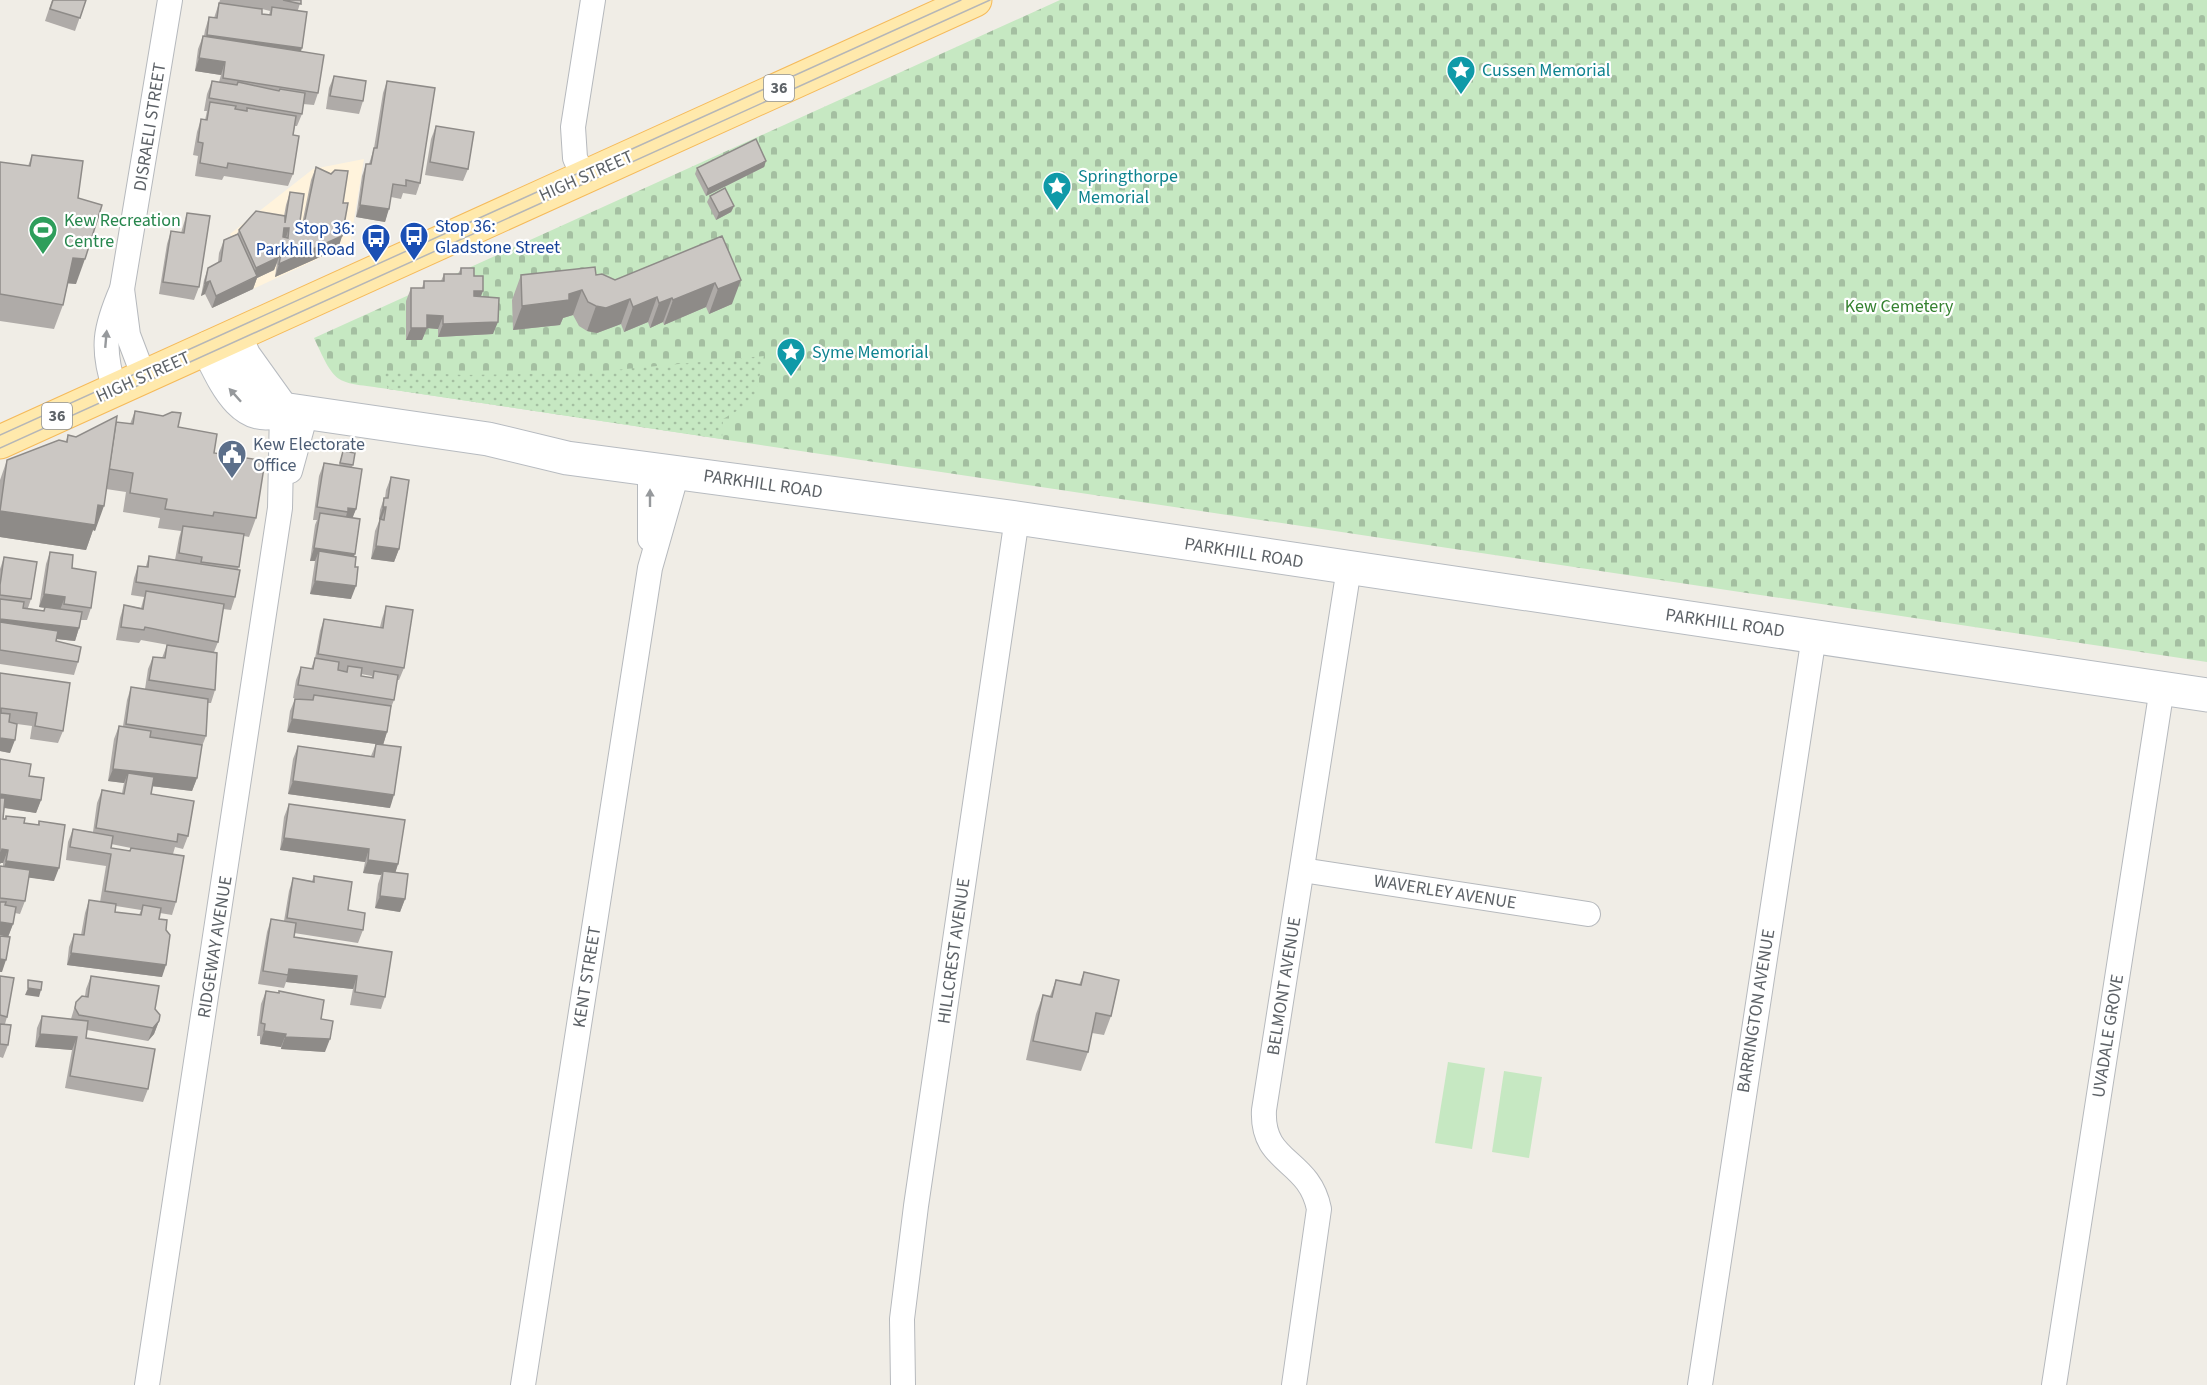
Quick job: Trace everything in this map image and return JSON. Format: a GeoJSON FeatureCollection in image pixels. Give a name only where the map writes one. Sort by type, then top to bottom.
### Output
{"type":"FeatureCollection","features":[{"type":"Feature","properties":{"kind":"main road","name":"HIGH STREET"},"geometry":{"type":"LineString","coordinates":[[0,442],[975,0]]}},
{"type":"Feature","properties":{"kind":"street","name":"DISRAELI STREET"},"geometry":{"type":"LineString","coordinates":[[130,383],[105,351],[106,335],[109,320],[122,289],[170,0]]}},
{"type":"Feature","properties":{"kind":"street"},"geometry":{"type":"LineString","coordinates":[[584,177],[575,158],[573,127],[593,0]]}},
{"type":"Feature","properties":{"kind":"street","name":"PARKHILL ROAD"},"geometry":{"type":"LineString","coordinates":[[222,342],[232,393],[248,408],[264,414],[294,411],[488,439],[567,458],[1017,518],[2207,695]]}},
{"type":"Feature","properties":{"kind":"street","name":"RIDGEWAY AVENUE"},"geometry":{"type":"LineString","coordinates":[[147,1385],[294,411]]}},
{"type":"Feature","properties":{"kind":"street","name":"KENT STREET"},"geometry":{"type":"LineString","coordinates":[[524,1385],[664,471]]}},
{"type":"Feature","properties":{"kind":"street","name":"HILLCREST AVENUE"},"geometry":{"type":"LineString","coordinates":[[903,1385],[902,1319],[916,1206],[1017,518]]}},
{"type":"Feature","properties":{"kind":"street","name":"BELMONT AVENUE"},"geometry":{"type":"LineString","coordinates":[[1294,1385],[1319,1209],[1317,1198],[1305,1175],[1269,1143],[1263,1121],[1349,568]]}},
{"type":"Feature","properties":{"kind":"street","name":"BARRINGTON AVENUE"},"geometry":{"type":"LineString","coordinates":[[1700,1385],[1814,636]]}},
{"type":"Feature","properties":{"kind":"street","name":"UVADALE GROVE"},"geometry":{"type":"LineString","coordinates":[[2054,1385],[2162,688]]}},
{"type":"Feature","properties":{"kind":"street","name":"WAVERLEY AVENUE"},"geometry":{"type":"LineString","coordinates":[[1302,870],[1588,914]]}},
{"type":"Feature","properties":{"kind":"shaded area"},"geometry":{"type":"Polygon","coordinates":[[[364,159],[350,244],[253,289],[230,234],[313,169],[364,159]]]}},
{"type":"Feature","properties":{"kind":"green space","name":"Kew Cemetery"},"geometry":{"type":"Polygon","coordinates":[[[1060,0],[2207,0],[2207,662],[357,385],[347,383],[334,374],[314,338],[1060,0]]]}},
{"type":"Feature","properties":{"kind":"green space"},"geometry":{"type":"Polygon","coordinates":[[[764,356],[754,401],[723,419],[722,439],[388,389],[382,371],[464,375],[583,373],[764,356]]]}},
{"type":"Feature","properties":{"kind":"green space"},"geometry":{"type":"Polygon","coordinates":[[[1448,1062],[1485,1068],[1472,1149],[1435,1143],[1448,1062]]]}},
{"type":"Feature","properties":{"kind":"green space"},"geometry":{"type":"Polygon","coordinates":[[[1504,1071],[1542,1077],[1529,1158],[1492,1152],[1504,1071]]]}},
{"type":"Feature","properties":{"kind":"building"},"geometry":{"type":"Polygon","coordinates":[[[53,0],[86,0],[80,18],[50,9],[53,0]]]}},
{"type":"Feature","properties":{"kind":"building"},"geometry":{"type":"Polygon","coordinates":[[[283,0],[301,0],[301,4],[283,0]]]}},
{"type":"Feature","properties":{"kind":"building"},"geometry":{"type":"Polygon","coordinates":[[[219,3],[262,9],[262,14],[271,15],[272,7],[307,12],[302,48],[207,35],[209,17],[217,18],[219,3]]]}},
{"type":"Feature","properties":{"kind":"building"},"geometry":{"type":"Polygon","coordinates":[[[203,36],[324,55],[318,93],[223,78],[225,62],[199,58],[203,36]]]}},
{"type":"Feature","properties":{"kind":"building"},"geometry":{"type":"Polygon","coordinates":[[[334,76],[366,81],[363,101],[330,96],[334,76]]]}},
{"type":"Feature","properties":{"kind":"building"},"geometry":{"type":"Polygon","coordinates":[[[212,81],[237,85],[238,82],[279,91],[280,89],[305,93],[302,114],[209,98],[212,81]]]}},
{"type":"Feature","properties":{"kind":"building"},"geometry":{"type":"Polygon","coordinates":[[[387,81],[435,88],[420,183],[406,180],[406,186],[393,184],[389,209],[360,205],[366,164],[371,164],[374,148],[377,148],[387,81]]]}},
{"type":"Feature","properties":{"kind":"building"},"geometry":{"type":"Polygon","coordinates":[[[210,102],[236,106],[235,109],[247,111],[247,108],[296,116],[293,135],[299,136],[293,174],[228,163],[227,168],[200,163],[203,143],[198,142],[201,119],[207,120],[210,102]]]}},
{"type":"Feature","properties":{"kind":"building"},"geometry":{"type":"Polygon","coordinates":[[[436,126],[474,132],[468,169],[430,162],[436,126]]]}},
{"type":"Feature","properties":{"kind":"building"},"geometry":{"type":"Polygon","coordinates":[[[756,139],[766,161],[708,189],[697,168],[756,139]]]}},
{"type":"Feature","properties":{"kind":"building","name":"Kew Recreation Centre"},"geometry":{"type":"Polygon","coordinates":[[[32,155],[83,161],[78,198],[102,205],[85,259],[73,258],[63,305],[0,294],[0,162],[30,166],[32,155]]]}},
{"type":"Feature","properties":{"kind":"building"},"geometry":{"type":"Polygon","coordinates":[[[316,167],[331,174],[335,170],[348,171],[343,203],[348,203],[342,236],[279,264],[283,243],[279,257],[256,268],[239,230],[256,211],[285,216],[285,223],[290,192],[304,194],[299,228],[303,229],[316,167]],[[284,228],[283,237],[288,238],[289,228],[284,228]]]}},
{"type":"Feature","properties":{"kind":"building"},"geometry":{"type":"Polygon","coordinates":[[[725,188],[734,206],[719,213],[710,196],[725,188]]]}},
{"type":"Feature","properties":{"kind":"building"},"geometry":{"type":"Polygon","coordinates":[[[187,213],[210,216],[199,287],[163,282],[171,231],[184,233],[187,213]]]}},
{"type":"Feature","properties":{"kind":"building"},"geometry":{"type":"Polygon","coordinates":[[[238,234],[257,276],[216,296],[210,281],[205,283],[208,268],[221,261],[224,240],[238,234]]]}},
{"type":"Feature","properties":{"kind":"building"},"geometry":{"type":"Polygon","coordinates":[[[722,236],[741,280],[718,289],[715,283],[673,300],[672,298],[659,303],[657,297],[633,307],[630,299],[606,308],[588,302],[582,290],[569,294],[569,300],[522,306],[521,275],[595,267],[596,275],[602,274],[615,280],[722,236]]]}},
{"type":"Feature","properties":{"kind":"building"},"geometry":{"type":"Polygon","coordinates":[[[461,268],[474,268],[474,276],[483,276],[483,291],[474,291],[474,296],[499,298],[498,322],[443,324],[443,316],[427,315],[427,328],[411,328],[411,288],[424,288],[424,281],[444,281],[444,274],[461,274],[461,268]]]}},
{"type":"Feature","properties":{"kind":"building"},"geometry":{"type":"Polygon","coordinates":[[[135,411],[163,416],[172,412],[181,413],[178,427],[217,434],[214,453],[265,461],[256,518],[214,512],[213,516],[165,509],[167,499],[130,493],[133,473],[109,469],[116,422],[133,424],[135,411]]]}},
{"type":"Feature","properties":{"kind":"building"},"geometry":{"type":"Polygon","coordinates":[[[117,416],[104,506],[98,505],[95,525],[0,511],[7,460],[59,440],[67,442],[68,435],[76,437],[117,416]]]}},
{"type":"Feature","properties":{"kind":"building"},"geometry":{"type":"Polygon","coordinates":[[[343,451],[355,453],[353,465],[340,463],[343,451]]]}},
{"type":"Feature","properties":{"kind":"building"},"geometry":{"type":"Polygon","coordinates":[[[324,463],[362,469],[356,509],[348,508],[348,512],[317,507],[324,463]]]}},
{"type":"Feature","properties":{"kind":"building"},"geometry":{"type":"Polygon","coordinates":[[[391,477],[409,480],[399,549],[376,546],[380,519],[384,520],[386,507],[383,507],[384,498],[388,498],[391,477]]]}},
{"type":"Feature","properties":{"kind":"building"},"geometry":{"type":"Polygon","coordinates":[[[320,513],[360,519],[355,554],[314,548],[320,513]]]}},
{"type":"Feature","properties":{"kind":"building"},"geometry":{"type":"Polygon","coordinates":[[[183,526],[244,534],[239,567],[201,562],[202,557],[179,553],[183,526]]]}},
{"type":"Feature","properties":{"kind":"building"},"geometry":{"type":"Polygon","coordinates":[[[319,551],[356,557],[355,567],[358,567],[356,586],[315,581],[319,551]]]}},
{"type":"Feature","properties":{"kind":"building"},"geometry":{"type":"Polygon","coordinates":[[[50,552],[73,555],[72,568],[96,572],[91,608],[64,604],[65,597],[44,594],[50,552]]]}},
{"type":"Feature","properties":{"kind":"building"},"geometry":{"type":"Polygon","coordinates":[[[149,556],[240,570],[235,597],[136,582],[138,566],[148,567],[149,556]]]}},
{"type":"Feature","properties":{"kind":"building"},"geometry":{"type":"Polygon","coordinates":[[[4,557],[37,562],[31,599],[0,595],[4,557]]]}},
{"type":"Feature","properties":{"kind":"building"},"geometry":{"type":"Polygon","coordinates":[[[146,591],[224,604],[218,642],[145,627],[144,630],[121,627],[124,605],[143,609],[146,591]]]}},
{"type":"Feature","properties":{"kind":"building"},"geometry":{"type":"Polygon","coordinates":[[[0,599],[24,602],[23,608],[44,611],[45,607],[82,612],[79,628],[0,619],[0,599]]]}},
{"type":"Feature","properties":{"kind":"building"},"geometry":{"type":"Polygon","coordinates":[[[386,606],[413,610],[404,668],[318,654],[324,619],[383,628],[386,606]]]}},
{"type":"Feature","properties":{"kind":"building"},"geometry":{"type":"Polygon","coordinates":[[[0,622],[58,631],[56,641],[81,647],[78,662],[0,650],[0,622]]]}},
{"type":"Feature","properties":{"kind":"building"},"geometry":{"type":"Polygon","coordinates":[[[167,645],[217,653],[215,690],[149,680],[153,657],[165,658],[167,645]]]}},
{"type":"Feature","properties":{"kind":"building"},"geometry":{"type":"Polygon","coordinates":[[[315,658],[339,662],[338,670],[347,672],[348,666],[362,668],[361,676],[373,678],[374,671],[398,675],[394,700],[298,685],[301,667],[313,669],[315,658]]]}},
{"type":"Feature","properties":{"kind":"building"},"geometry":{"type":"Polygon","coordinates":[[[0,673],[70,683],[63,731],[35,726],[37,713],[1,708],[1,713],[10,714],[9,722],[17,724],[15,740],[0,738],[0,673]]]}},
{"type":"Feature","properties":{"kind":"building"},"geometry":{"type":"Polygon","coordinates":[[[131,687],[208,699],[206,736],[126,724],[131,687]]]}},
{"type":"Feature","properties":{"kind":"building"},"geometry":{"type":"Polygon","coordinates":[[[314,695],[391,706],[387,732],[292,719],[295,699],[313,700],[314,695]]]}},
{"type":"Feature","properties":{"kind":"building"},"geometry":{"type":"Polygon","coordinates":[[[119,726],[151,731],[150,737],[202,745],[197,778],[113,769],[119,726]]]}},
{"type":"Feature","properties":{"kind":"building"},"geometry":{"type":"Polygon","coordinates":[[[376,744],[401,747],[394,795],[293,781],[298,746],[374,757],[376,744]]]}},
{"type":"Feature","properties":{"kind":"building"},"geometry":{"type":"Polygon","coordinates":[[[0,759],[31,764],[29,776],[44,778],[41,800],[0,794],[0,759]]]}},
{"type":"Feature","properties":{"kind":"building"},"geometry":{"type":"Polygon","coordinates":[[[128,773],[154,777],[151,794],[194,801],[188,836],[178,834],[177,842],[96,828],[102,790],[124,794],[128,773]]]}},
{"type":"Feature","properties":{"kind":"building"},"geometry":{"type":"Polygon","coordinates":[[[0,798],[5,798],[3,819],[6,819],[6,816],[25,818],[24,823],[39,825],[39,821],[65,825],[59,868],[6,861],[8,850],[2,849],[0,862],[0,798]]]}},
{"type":"Feature","properties":{"kind":"building"},"geometry":{"type":"Polygon","coordinates":[[[289,804],[405,820],[398,864],[368,860],[369,849],[284,838],[289,804]]]}},
{"type":"Feature","properties":{"kind":"building"},"geometry":{"type":"Polygon","coordinates":[[[73,829],[113,836],[111,848],[130,851],[131,848],[184,856],[176,902],[105,891],[111,854],[70,847],[73,829]]]}},
{"type":"Feature","properties":{"kind":"building"},"geometry":{"type":"Polygon","coordinates":[[[0,866],[30,870],[25,901],[0,898],[0,866]]]}},
{"type":"Feature","properties":{"kind":"building"},"geometry":{"type":"Polygon","coordinates":[[[383,871],[408,874],[405,899],[380,896],[383,871]]]}},
{"type":"Feature","properties":{"kind":"building"},"geometry":{"type":"Polygon","coordinates":[[[314,876],[352,882],[348,910],[365,913],[363,930],[287,918],[293,878],[314,882],[314,876]]]}},
{"type":"Feature","properties":{"kind":"building"},"geometry":{"type":"Polygon","coordinates":[[[89,900],[116,904],[115,912],[141,915],[143,905],[161,908],[159,919],[167,920],[166,930],[170,935],[166,965],[71,953],[74,934],[84,935],[89,900]]]}},
{"type":"Feature","properties":{"kind":"building"},"geometry":{"type":"Polygon","coordinates":[[[0,902],[16,907],[13,924],[0,922],[0,902]]]}},
{"type":"Feature","properties":{"kind":"building"},"geometry":{"type":"Polygon","coordinates":[[[271,919],[296,923],[294,937],[392,952],[385,997],[355,992],[357,976],[289,969],[288,975],[263,971],[271,919]]]}},
{"type":"Feature","properties":{"kind":"building"},"geometry":{"type":"Polygon","coordinates":[[[0,936],[10,937],[6,960],[0,959],[0,936]]]}},
{"type":"Feature","properties":{"kind":"building"},"geometry":{"type":"Polygon","coordinates":[[[1084,972],[1119,980],[1111,1016],[1096,1013],[1088,1052],[1033,1041],[1043,995],[1052,997],[1056,980],[1081,985],[1084,972]]]}},
{"type":"Feature","properties":{"kind":"building"},"geometry":{"type":"Polygon","coordinates":[[[0,976],[14,978],[7,1017],[0,1015],[0,976]]]}},
{"type":"Feature","properties":{"kind":"building"},"geometry":{"type":"Polygon","coordinates":[[[91,976],[159,986],[155,1009],[160,1015],[159,1021],[153,1028],[79,1015],[75,1008],[76,1002],[82,996],[88,997],[91,976]]]}},
{"type":"Feature","properties":{"kind":"building"},"geometry":{"type":"Polygon","coordinates":[[[28,980],[42,982],[41,990],[28,988],[28,980]]]}},
{"type":"Feature","properties":{"kind":"building"},"geometry":{"type":"Polygon","coordinates":[[[266,991],[279,993],[279,991],[324,1000],[321,1019],[333,1021],[330,1039],[285,1037],[286,1034],[264,1031],[265,1024],[261,1023],[266,991]]]}},
{"type":"Feature","properties":{"kind":"building"},"geometry":{"type":"Polygon","coordinates":[[[42,1016],[88,1021],[86,1038],[155,1049],[148,1089],[70,1076],[77,1037],[40,1034],[42,1016]]]}},
{"type":"Feature","properties":{"kind":"building"},"geometry":{"type":"Polygon","coordinates":[[[0,1024],[11,1025],[8,1045],[0,1044],[0,1024]]]}},
{"type":"Feature","properties":{"kind":"tram line"},"geometry":{"type":"LineString","coordinates":[[0,435],[961,0]]}},
{"type":"Feature","properties":{"kind":"tram line"},"geometry":{"type":"LineString","coordinates":[[0,448],[990,0]]}},
{"type":"Feature","properties":{"kind":"place","name":"Cussen Memorial"},"geometry":{"type":"Point","coordinates":[1461,96]}},
{"type":"Feature","properties":{"kind":"place","name":"Springthorpe Memorial"},"geometry":{"type":"Point","coordinates":[1057,212]}},
{"type":"Feature","properties":{"kind":"place","name":"Kew Recreation Centre"},"geometry":{"type":"Point","coordinates":[43,256]}},
{"type":"Feature","properties":{"kind":"place","name":"Stop 36: Gladstone Street"},"geometry":{"type":"Point","coordinates":[414,262]}},
{"type":"Feature","properties":{"kind":"place","name":"Stop 36: Parkhill Road"},"geometry":{"type":"Point","coordinates":[376,264]}},
{"type":"Feature","properties":{"kind":"place","name":"Syme Memorial"},"geometry":{"type":"Point","coordinates":[791,378]}},
{"type":"Feature","properties":{"kind":"place","name":"Kew Electorate Office"},"geometry":{"type":"Point","coordinates":[232,480]}}]}
